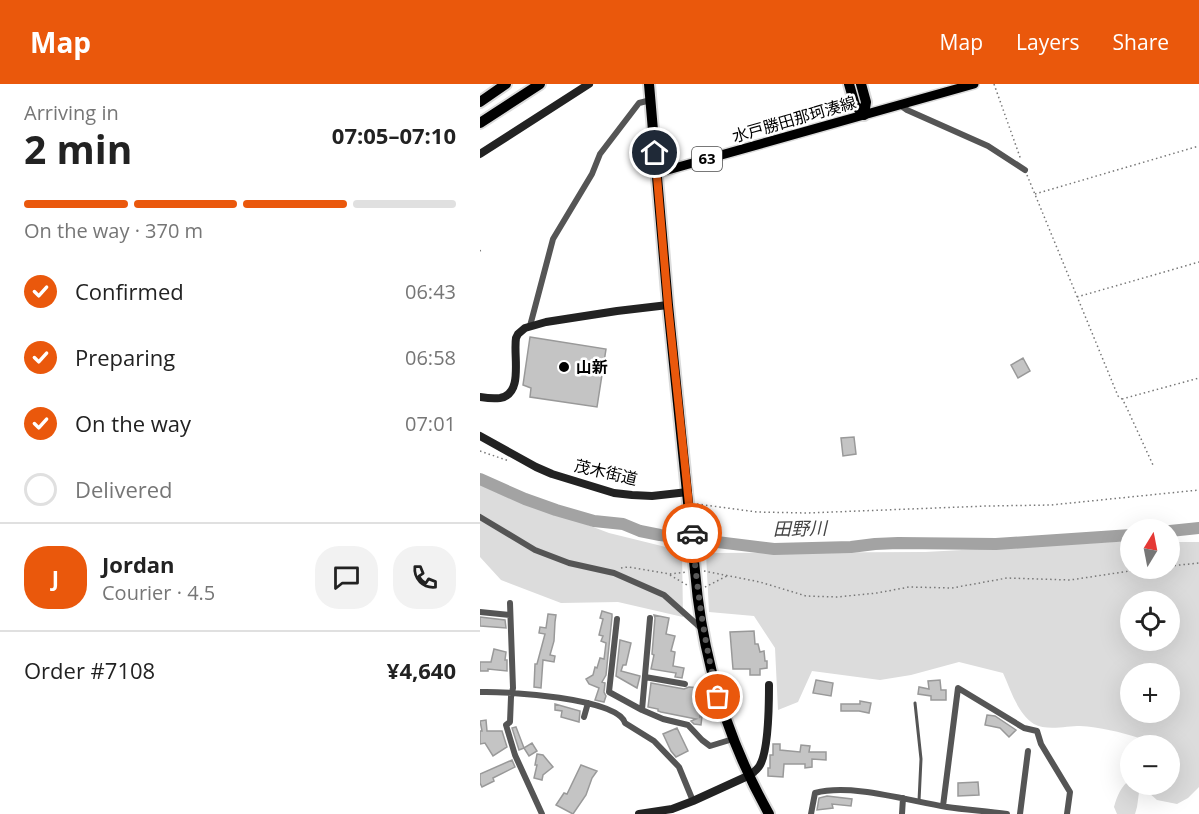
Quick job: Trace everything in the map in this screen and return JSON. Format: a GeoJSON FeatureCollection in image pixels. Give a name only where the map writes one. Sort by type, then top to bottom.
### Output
{"type":"FeatureCollection","features":[{"type":"Feature","properties":{"kind":"highway"},"geometry":{"type":"LineString","coordinates":[[480,94],[494,84]]}},
{"type":"Feature","properties":{"kind":"highway"},"geometry":{"type":"LineString","coordinates":[[480,102],[506,84]]}},
{"type":"Feature","properties":{"kind":"highway"},"geometry":{"type":"LineString","coordinates":[[480,117],[527,84]]}},
{"type":"Feature","properties":{"kind":"highway"},"geometry":{"type":"LineString","coordinates":[[480,123],[540,84]]}},
{"type":"Feature","properties":{"kind":"highway"},"geometry":{"type":"LineString","coordinates":[[649,84],[694,571],[703,630],[718,697],[733,739],[769,814]]}},
{"type":"Feature","properties":{"kind":"highway"},"geometry":{"type":"LineString","coordinates":[[849,84],[855,105],[864,115]]}},
{"type":"Feature","properties":{"kind":"highway"},"geometry":{"type":"LineString","coordinates":[[861,84],[866,102],[864,115]]}},
{"type":"Feature","properties":{"kind":"main road","name":"水戸勝田那珂湊線"},"geometry":{"type":"LineString","coordinates":[[657,174],[974,84]]}},
{"type":"Feature","properties":{"kind":"street"},"geometry":{"type":"LineString","coordinates":[[480,154],[589,84]]}},
{"type":"Feature","properties":{"kind":"street"},"geometry":{"type":"LineString","coordinates":[[530,326],[553,239],[592,174],[600,154],[639,103],[651,100]]}},
{"type":"Feature","properties":{"kind":"street"},"geometry":{"type":"LineString","coordinates":[[900,105],[988,146],[1025,170]]}},
{"type":"Feature","properties":{"kind":"street"},"geometry":{"type":"LineString","coordinates":[[480,397],[500,398],[514,388],[516,338],[518,333],[530,326],[617,310],[668,305]]}},
{"type":"Feature","properties":{"kind":"street","name":"茂木街道"},"geometry":{"type":"LineString","coordinates":[[480,436],[544,471],[614,493],[689,502]]}},
{"type":"Feature","properties":{"kind":"street"},"geometry":{"type":"LineString","coordinates":[[480,517],[535,550],[569,563],[614,573],[664,595],[703,630]]}},
{"type":"Feature","properties":{"kind":"street"},"geometry":{"type":"LineString","coordinates":[[510,603],[513,688],[510,697],[510,723],[506,725],[515,755],[542,814]]}},
{"type":"Feature","properties":{"kind":"street"},"geometry":{"type":"LineString","coordinates":[[480,612],[510,615]]}},
{"type":"Feature","properties":{"kind":"street"},"geometry":{"type":"LineString","coordinates":[[642,710],[650,618]]}},
{"type":"Feature","properties":{"kind":"street"},"geometry":{"type":"LineString","coordinates":[[616,619],[609,692],[663,719],[688,725],[710,746],[733,739]]}},
{"type":"Feature","properties":{"kind":"street"},"geometry":{"type":"LineString","coordinates":[[645,677],[685,684]]}},
{"type":"Feature","properties":{"kind":"street"},"geometry":{"type":"LineString","coordinates":[[639,814],[679,810],[693,801],[750,775],[760,765],[762,759],[768,722],[770,685]]}},
{"type":"Feature","properties":{"kind":"street"},"geometry":{"type":"LineString","coordinates":[[943,806],[958,688],[1024,728],[1037,731],[1041,744],[1070,792],[1067,814]]}},
{"type":"Feature","properties":{"kind":"street"},"geometry":{"type":"LineString","coordinates":[[480,692],[550,696],[588,703],[616,712],[624,718],[625,723],[654,741],[679,767],[693,801]]}},
{"type":"Feature","properties":{"kind":"street"},"geometry":{"type":"LineString","coordinates":[[584,717],[588,703]]}},
{"type":"Feature","properties":{"kind":"street"},"geometry":{"type":"LineString","coordinates":[[1020,814],[1029,751]]}},
{"type":"Feature","properties":{"kind":"street"},"geometry":{"type":"LineString","coordinates":[[811,814],[815,793],[826,790],[862,792],[1006,814]]}},
{"type":"Feature","properties":{"kind":"street"},"geometry":{"type":"LineString","coordinates":[[902,814],[903,798]]}},
{"type":"Feature","properties":{"kind":"lane"},"geometry":{"type":"LineString","coordinates":[[915,703],[921,759],[919,801]]}},
{"type":"Feature","properties":{"kind":"path"},"geometry":{"type":"LineString","coordinates":[[994,84],[1034,194],[1077,298],[1118,396],[1122,399],[1153,465]]}},
{"type":"Feature","properties":{"kind":"path"},"geometry":{"type":"LineString","coordinates":[[1034,194],[1199,146]]}},
{"type":"Feature","properties":{"kind":"path"},"geometry":{"type":"LineString","coordinates":[[1077,298],[1199,262]]}},
{"type":"Feature","properties":{"kind":"path"},"geometry":{"type":"LineString","coordinates":[[1122,399],[1199,378]]}},
{"type":"Feature","properties":{"kind":"path"},"geometry":{"type":"LineString","coordinates":[[689,502],[757,512],[807,513],[1051,505],[1199,490]]}},
{"type":"Feature","properties":{"kind":"path"},"geometry":{"type":"LineString","coordinates":[[1180,565],[1199,563]]}},
{"type":"Feature","properties":{"kind":"path"},"geometry":{"type":"LineString","coordinates":[[614,573],[618,569],[628,567],[670,574],[694,571],[760,582],[806,596],[837,597],[909,587],[952,588],[1007,578],[1070,580],[1120,572]]}},
{"type":"Feature","properties":{"kind":"path"},"geometry":{"type":"LineString","coordinates":[[670,574],[690,586]]}},
{"type":"Feature","properties":{"kind":"path"},"geometry":{"type":"LineString","coordinates":[[704,587],[727,576]]}},
{"type":"Feature","properties":{"kind":"shaded area"},"geometry":{"type":"Polygon","coordinates":[[[480,484],[609,533],[682,551],[683,617],[618,602],[561,603],[501,580],[480,557],[480,484]]]}},
{"type":"Feature","properties":{"kind":"shaded area"},"geometry":{"type":"Polygon","coordinates":[[[1120,542],[1120,579],[1180,579],[1180,542],[1199,542],[1199,787],[1188,798],[1177,804],[1157,800],[1151,795],[1180,795],[1180,735],[1128,735],[1095,727],[1050,728],[1039,726],[1023,714],[1003,673],[959,662],[911,675],[880,680],[812,671],[798,702],[778,710],[775,648],[754,616],[709,612],[706,553],[925,552],[1120,542]]]}},
{"type":"Feature","properties":{"kind":"shaded area"},"geometry":{"type":"Polygon","coordinates":[[[1120,792],[1120,795],[1139,795],[1135,814],[1117,814],[1114,807],[1120,792]]]}},
{"type":"Feature","properties":{"kind":"building","name":"山新"},"geometry":{"type":"Polygon","coordinates":[[[530,337],[606,349],[597,407],[530,397],[531,388],[523,385],[530,337]]]}},
{"type":"Feature","properties":{"kind":"building"},"geometry":{"type":"Polygon","coordinates":[[[1023,358],[1030,371],[1018,378],[1011,365],[1023,358]]]}},
{"type":"Feature","properties":{"kind":"building"},"geometry":{"type":"Polygon","coordinates":[[[854,437],[856,454],[843,456],[841,438],[854,437]]]}},
{"type":"Feature","properties":{"kind":"building"},"geometry":{"type":"Polygon","coordinates":[[[602,611],[612,614],[606,675],[602,682],[605,683],[604,702],[595,700],[599,688],[589,684],[586,679],[593,675],[600,658],[604,659],[606,643],[601,641],[603,636],[599,635],[603,619],[600,618],[602,611]]]}},
{"type":"Feature","properties":{"kind":"building"},"geometry":{"type":"Polygon","coordinates":[[[548,614],[556,615],[554,641],[550,655],[555,656],[554,662],[543,660],[541,688],[534,687],[535,664],[537,664],[545,634],[539,633],[540,627],[546,628],[548,614]]]}},
{"type":"Feature","properties":{"kind":"building"},"geometry":{"type":"Polygon","coordinates":[[[654,615],[669,618],[666,634],[675,636],[671,651],[675,652],[673,666],[684,668],[682,678],[675,677],[676,673],[651,669],[654,655],[652,654],[654,615]]]}},
{"type":"Feature","properties":{"kind":"building"},"geometry":{"type":"Polygon","coordinates":[[[480,617],[505,620],[506,628],[480,626],[480,617]]]}},
{"type":"Feature","properties":{"kind":"building"},"geometry":{"type":"Polygon","coordinates":[[[754,631],[755,644],[758,644],[760,652],[764,651],[765,661],[767,661],[767,668],[760,669],[760,675],[750,675],[750,669],[733,669],[730,632],[754,631]]]}},
{"type":"Feature","properties":{"kind":"building"},"geometry":{"type":"Polygon","coordinates":[[[620,640],[631,643],[626,665],[623,665],[621,671],[640,676],[637,688],[616,676],[620,640]]]}},
{"type":"Feature","properties":{"kind":"building"},"geometry":{"type":"Polygon","coordinates":[[[494,649],[506,652],[507,671],[488,669],[488,671],[480,671],[480,662],[491,662],[494,649]]]}},
{"type":"Feature","properties":{"kind":"building"},"geometry":{"type":"Polygon","coordinates":[[[816,680],[833,683],[831,696],[813,693],[816,680]]]}},
{"type":"Feature","properties":{"kind":"building"},"geometry":{"type":"Polygon","coordinates":[[[940,680],[941,690],[946,690],[946,700],[931,700],[931,696],[918,694],[919,687],[929,689],[928,681],[940,680]]]}},
{"type":"Feature","properties":{"kind":"building"},"geometry":{"type":"Polygon","coordinates":[[[651,683],[684,689],[700,688],[701,725],[691,721],[696,719],[648,707],[651,683]]]}},
{"type":"Feature","properties":{"kind":"building"},"geometry":{"type":"Polygon","coordinates":[[[860,701],[871,703],[869,713],[841,711],[841,704],[860,704],[860,701]]]}},
{"type":"Feature","properties":{"kind":"building"},"geometry":{"type":"Polygon","coordinates":[[[555,704],[580,711],[579,722],[561,717],[562,711],[555,710],[555,704]]]}},
{"type":"Feature","properties":{"kind":"building"},"geometry":{"type":"Polygon","coordinates":[[[987,715],[995,716],[1016,730],[1009,737],[1000,728],[985,725],[987,715]]]}},
{"type":"Feature","properties":{"kind":"building"},"geometry":{"type":"Polygon","coordinates":[[[486,720],[487,731],[502,731],[507,747],[493,756],[485,743],[480,744],[480,731],[482,731],[480,721],[486,720]]]}},
{"type":"Feature","properties":{"kind":"building"},"geometry":{"type":"Polygon","coordinates":[[[516,727],[524,748],[519,750],[512,728],[516,727]]]}},
{"type":"Feature","properties":{"kind":"building"},"geometry":{"type":"Polygon","coordinates":[[[677,728],[688,751],[676,757],[663,734],[677,728]]]}},
{"type":"Feature","properties":{"kind":"building"},"geometry":{"type":"Polygon","coordinates":[[[532,743],[537,751],[529,756],[524,748],[532,743]]]}},
{"type":"Feature","properties":{"kind":"building"},"geometry":{"type":"Polygon","coordinates":[[[773,744],[780,744],[780,750],[800,752],[801,745],[810,746],[809,752],[826,752],[826,760],[812,759],[812,767],[805,768],[805,764],[784,764],[783,777],[768,776],[773,744]]]}},
{"type":"Feature","properties":{"kind":"building"},"geometry":{"type":"Polygon","coordinates":[[[537,754],[543,755],[553,767],[543,775],[542,780],[534,778],[537,754]]]}},
{"type":"Feature","properties":{"kind":"building"},"geometry":{"type":"Polygon","coordinates":[[[512,760],[515,767],[493,778],[494,781],[482,787],[480,774],[512,760]]]}},
{"type":"Feature","properties":{"kind":"building"},"geometry":{"type":"Polygon","coordinates":[[[581,765],[597,771],[586,795],[573,814],[556,805],[564,793],[567,794],[581,765]]]}},
{"type":"Feature","properties":{"kind":"building"},"geometry":{"type":"Polygon","coordinates":[[[978,782],[979,795],[958,796],[958,783],[978,782]]]}},
{"type":"Feature","properties":{"kind":"building"},"geometry":{"type":"Polygon","coordinates":[[[827,796],[852,799],[851,806],[832,804],[833,808],[817,810],[819,798],[827,796]]]}},
{"type":"Feature","properties":{"kind":"waterway","name":"田野川"},"geometry":{"type":"LineString","coordinates":[[480,479],[525,499],[594,521],[623,524],[640,531],[660,535],[774,549],[898,543],[996,544],[1120,536]]}},
{"type":"Feature","properties":{"kind":"waterway","name":"田野川"},"geometry":{"type":"LineString","coordinates":[[1180,530],[1199,528]]}},
{"type":"Feature","properties":{"kind":"way so far"},"geometry":{"type":"LineString","coordinates":[[692,533],[701,616],[718,697]]}},
{"type":"Feature","properties":{"kind":"place","name":"山新"},"geometry":{"type":"Point","coordinates":[564,367]}},
{"type":"Feature","properties":{"kind":"route"},"geometry":{"type":"LineString","coordinates":[[655,153],[692,533]]}}]}
